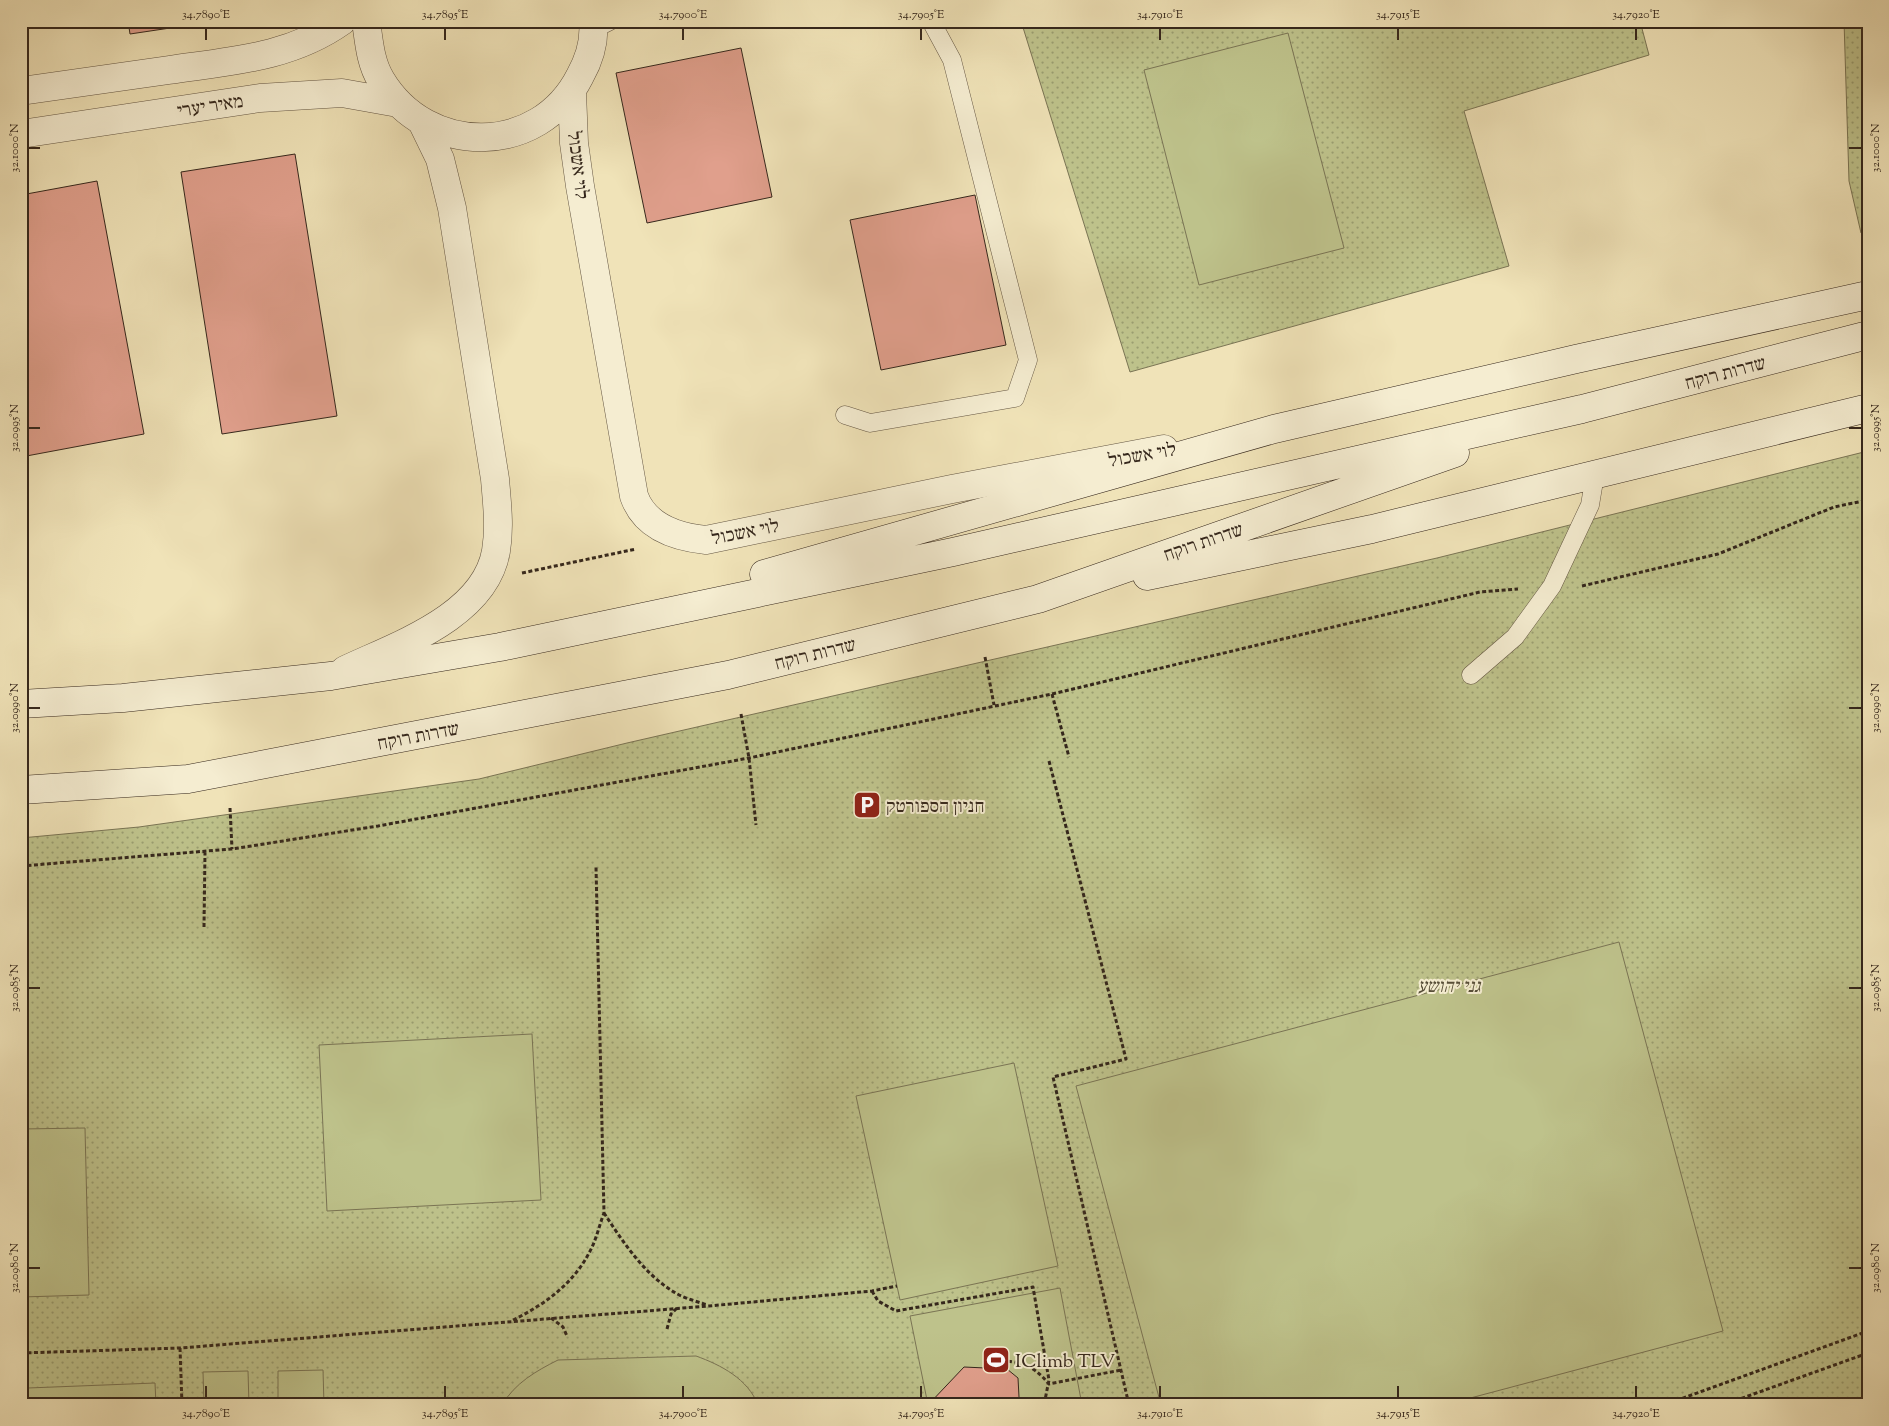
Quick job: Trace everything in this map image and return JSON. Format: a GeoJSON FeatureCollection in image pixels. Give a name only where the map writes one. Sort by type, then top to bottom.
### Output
{"type":"FeatureCollection","features":[{"type":"Feature","properties":{"kind":"main road"},"geometry":{"type":"LineString","coordinates":[[21,91],[286,51],[316,39],[342,21]]}},
{"type":"Feature","properties":{"kind":"main road"},"geometry":{"type":"LineString","coordinates":[[366,21],[370,51],[380,79],[398,103],[422,122],[453,135],[486,138],[520,131],[549,116],[572,92],[588,62],[599,24]]}},
{"type":"Feature","properties":{"kind":"main road"},"geometry":{"type":"LineString","coordinates":[[120,77],[127,118]]}},
{"type":"Feature","properties":{"kind":"main road","name":"לוי אשכול"},"geometry":{"type":"LineString","coordinates":[[572,92],[574,143],[580,186],[634,496],[638,507],[652,522],[668,532],[687,538],[706,540],[952,489],[1274,429]]}},
{"type":"Feature","properties":{"kind":"main road","name":"מאיר יערי"},"geometry":{"type":"LineString","coordinates":[[21,134],[297,94],[342,93],[398,103]]}},
{"type":"Feature","properties":{"kind":"main road"},"geometry":{"type":"LineString","coordinates":[[331,676],[415,638],[461,610],[486,580],[496,552],[498,518],[495,478],[452,208],[440,159],[422,122]]}},
{"type":"Feature","properties":{"kind":"main road"},"geometry":{"type":"LineString","coordinates":[[500,647],[967,518],[1274,429],[1576,359],[1868,295]]}},
{"type":"Feature","properties":{"kind":"main road","name":"שדרות רוקח"},"geometry":{"type":"LineString","coordinates":[[21,704],[123,698],[331,676],[500,647],[953,552],[1582,409],[1868,335]]}},
{"type":"Feature","properties":{"kind":"main road"},"geometry":{"type":"LineString","coordinates":[[1038,599],[1372,529],[1868,408]]}},
{"type":"Feature","properties":{"kind":"main road","name":"שדרות רוקח"},"geometry":{"type":"LineString","coordinates":[[21,790],[188,779],[728,674],[1038,599],[1582,409]]}},
{"type":"Feature","properties":{"kind":"lane"},"geometry":{"type":"LineString","coordinates":[[844,415],[870,422],[1015,398],[1028,360],[952,60],[931,21]]}},
{"type":"Feature","properties":{"kind":"lane"},"geometry":{"type":"LineString","coordinates":[[1471,674],[1515,637],[1552,586],[1590,505],[1595,475]]}},
{"type":"Feature","properties":{"kind":"path"},"geometry":{"type":"LineString","coordinates":[[21,866],[232,849],[378,826],[749,758],[1052,694],[1480,592],[1552,586],[1582,586],[1718,554],[1834,507],[1868,500]]}},
{"type":"Feature","properties":{"kind":"path"},"geometry":{"type":"LineString","coordinates":[[486,580],[639,548]]}},
{"type":"Feature","properties":{"kind":"path"},"geometry":{"type":"LineString","coordinates":[[985,657],[994,705]]}},
{"type":"Feature","properties":{"kind":"path"},"geometry":{"type":"LineString","coordinates":[[1052,694],[1069,757]]}},
{"type":"Feature","properties":{"kind":"path"},"geometry":{"type":"LineString","coordinates":[[741,714],[749,758],[756,825]]}},
{"type":"Feature","properties":{"kind":"path"},"geometry":{"type":"LineString","coordinates":[[1048,761],[1126,1059],[1053,1077],[1129,1405]]}},
{"type":"Feature","properties":{"kind":"path"},"geometry":{"type":"LineString","coordinates":[[230,808],[232,849]]}},
{"type":"Feature","properties":{"kind":"path"},"geometry":{"type":"LineString","coordinates":[[204,926],[205,852]]}},
{"type":"Feature","properties":{"kind":"path"},"geometry":{"type":"LineString","coordinates":[[510,1321],[540,1307],[566,1284],[589,1254],[604,1213],[596,867]]}},
{"type":"Feature","properties":{"kind":"path"},"geometry":{"type":"LineString","coordinates":[[604,1213],[627,1248],[650,1273],[674,1292],[709,1306]]}},
{"type":"Feature","properties":{"kind":"path"},"geometry":{"type":"LineString","coordinates":[[21,1353],[180,1348],[709,1306],[897,1286]]}},
{"type":"Feature","properties":{"kind":"path"},"geometry":{"type":"LineString","coordinates":[[872,1290],[878,1301],[896,1311],[1033,1287],[1046,1355],[1048,1384],[1044,1405]]}},
{"type":"Feature","properties":{"kind":"path"},"geometry":{"type":"LineString","coordinates":[[667,1329],[670,1314],[677,1308]]}},
{"type":"Feature","properties":{"kind":"path"},"geometry":{"type":"LineString","coordinates":[[550,1318],[563,1328],[567,1336]]}},
{"type":"Feature","properties":{"kind":"path"},"geometry":{"type":"LineString","coordinates":[[1664,1405],[1868,1331]]}},
{"type":"Feature","properties":{"kind":"path"},"geometry":{"type":"LineString","coordinates":[[180,1348],[182,1405]]}},
{"type":"Feature","properties":{"kind":"path"},"geometry":{"type":"LineString","coordinates":[[1723,1405],[1868,1353]]}},
{"type":"Feature","properties":{"kind":"path"},"geometry":{"type":"LineString","coordinates":[[995,1360],[1027,1364],[1038,1372],[1048,1384]]}},
{"type":"Feature","properties":{"kind":"path"},"geometry":{"type":"LineString","coordinates":[[1048,1384],[1122,1370]]}},
{"type":"Feature","properties":{"kind":"green space"},"geometry":{"type":"Polygon","coordinates":[[[1021,21],[1640,21],[1649,55],[1464,111],[1509,266],[1130,372],[1021,21]]]}},
{"type":"Feature","properties":{"kind":"green space"},"geometry":{"type":"Polygon","coordinates":[[[1844,21],[1868,21],[1868,231],[1861,233],[1849,181],[1844,21]]]}},
{"type":"Feature","properties":{"kind":"green space"},"geometry":{"type":"Polygon","coordinates":[[[1288,33],[1344,248],[1199,285],[1144,70],[1288,33]]]}},
{"type":"Feature","properties":{"kind":"green space","name":"גני יהושע"},"geometry":{"type":"Polygon","coordinates":[[[1868,451],[1868,1405],[21,1405],[21,838],[139,827],[479,779],[627,743],[1437,558],[1868,451]]]}},
{"type":"Feature","properties":{"kind":"green space"},"geometry":{"type":"Polygon","coordinates":[[[1619,942],[1723,1331],[1444,1405],[1161,1405],[1076,1086],[1619,942]]]}},
{"type":"Feature","properties":{"kind":"green space"},"geometry":{"type":"Polygon","coordinates":[[[532,1034],[541,1200],[327,1211],[319,1045],[532,1034]]]}},
{"type":"Feature","properties":{"kind":"green space"},"geometry":{"type":"Polygon","coordinates":[[[1014,1063],[1058,1266],[900,1300],[856,1096],[1014,1063]]]}},
{"type":"Feature","properties":{"kind":"green space"},"geometry":{"type":"Polygon","coordinates":[[[85,1128],[89,1295],[21,1297],[21,1129],[85,1128]]]}},
{"type":"Feature","properties":{"kind":"green space","name":"IClimb TLV"},"geometry":{"type":"Polygon","coordinates":[[[1060,1288],[1082,1405],[928,1405],[910,1316],[1060,1288]]]}},
{"type":"Feature","properties":{"kind":"green space"},"geometry":{"type":"Polygon","coordinates":[[[696,1356],[715,1364],[741,1380],[758,1405],[502,1405],[520,1384],[534,1373],[558,1360],[696,1356]]]}},
{"type":"Feature","properties":{"kind":"green space"},"geometry":{"type":"Polygon","coordinates":[[[323,1370],[324,1405],[278,1405],[278,1371],[323,1370]]]}},
{"type":"Feature","properties":{"kind":"green space"},"geometry":{"type":"Polygon","coordinates":[[[248,1371],[249,1405],[204,1405],[203,1372],[248,1371]]]}},
{"type":"Feature","properties":{"kind":"green space"},"geometry":{"type":"Polygon","coordinates":[[[155,1383],[156,1405],[29,1405],[28,1388],[155,1383]]]}},
{"type":"Feature","properties":{"kind":"building"},"geometry":{"type":"Polygon","coordinates":[[[128,21],[217,21],[130,34],[128,21]]]}},
{"type":"Feature","properties":{"kind":"building"},"geometry":{"type":"Polygon","coordinates":[[[741,48],[772,197],[647,223],[616,73],[741,48]]]}},
{"type":"Feature","properties":{"kind":"building"},"geometry":{"type":"Polygon","coordinates":[[[295,154],[337,416],[222,434],[181,172],[295,154]]]}},
{"type":"Feature","properties":{"kind":"building"},"geometry":{"type":"Polygon","coordinates":[[[97,181],[144,434],[21,457],[21,195],[97,181]]]}},
{"type":"Feature","properties":{"kind":"building"},"geometry":{"type":"Polygon","coordinates":[[[975,195],[1006,345],[881,370],[850,220],[975,195]]]}},
{"type":"Feature","properties":{"kind":"building"},"geometry":{"type":"Polygon","coordinates":[[[964,1367],[1007,1369],[1018,1378],[1019,1397],[1014,1405],[928,1405],[964,1367]]]}},
{"type":"Feature","properties":{"kind":"place","name":"חניון הספורטק"},"geometry":{"type":"Point","coordinates":[867,805]}},
{"type":"Feature","properties":{"kind":"place","name":"IClimb TLV"},"geometry":{"type":"Point","coordinates":[996,1360]}}]}
